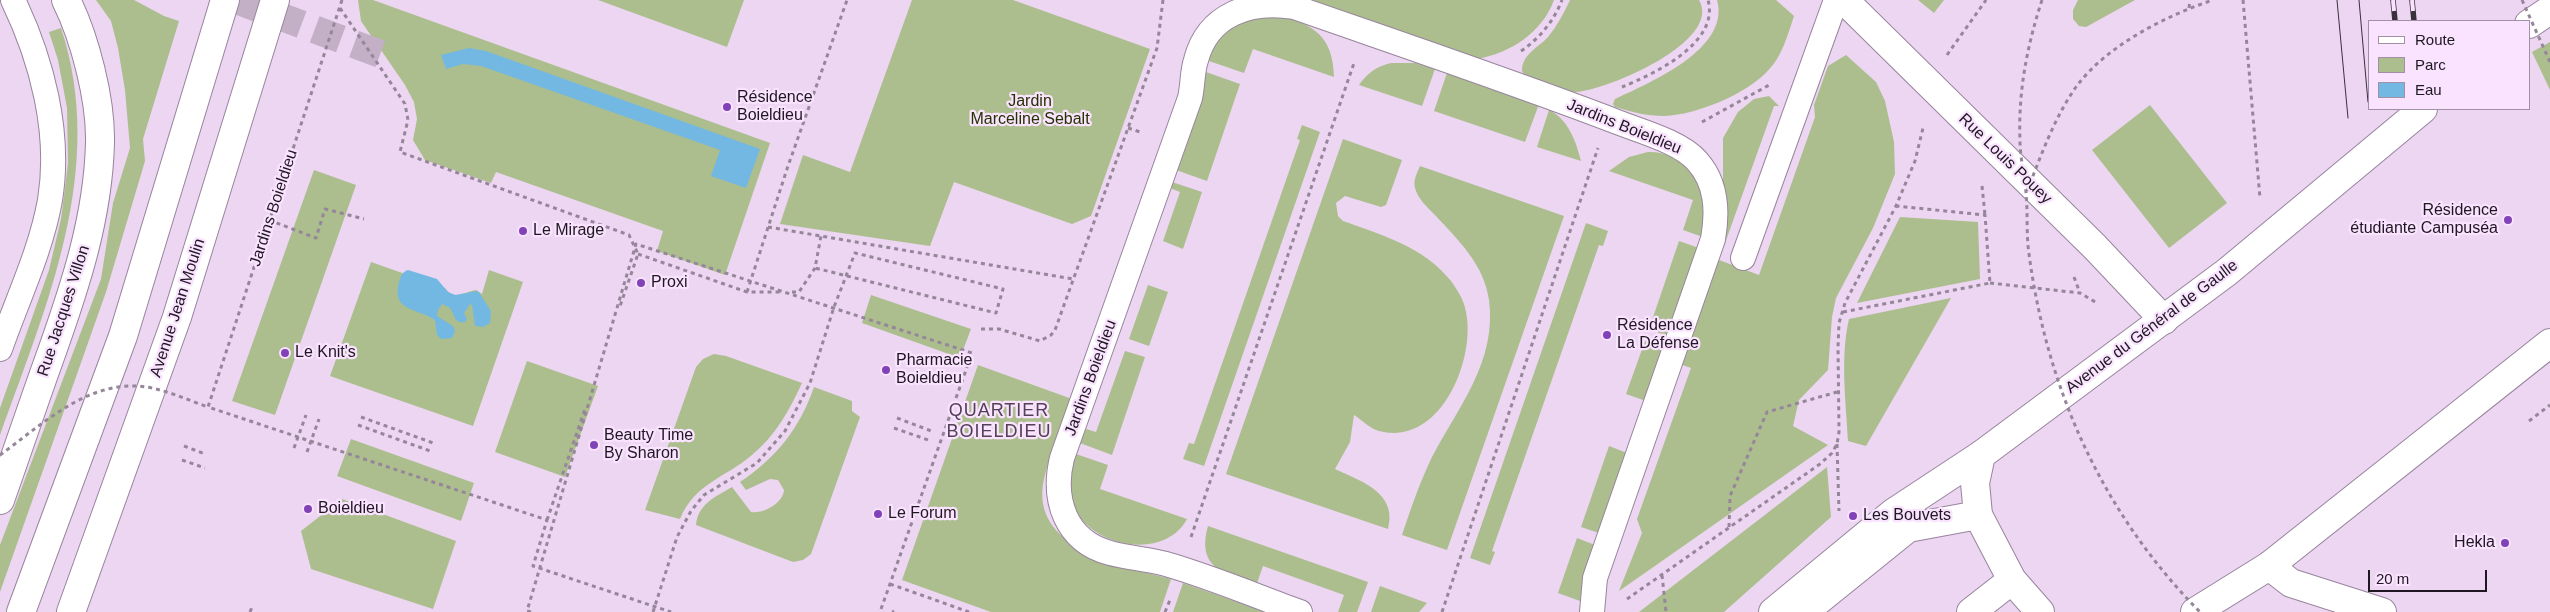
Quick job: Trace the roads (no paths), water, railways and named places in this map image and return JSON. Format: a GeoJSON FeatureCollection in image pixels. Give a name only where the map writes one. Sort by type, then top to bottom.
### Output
{"type":"FeatureCollection","features":[{"type":"Feature","properties":{"kind":"street","name":"Rue Jacques Villon"},"geometry":{"type":"LineString","coordinates":[[0,500],[78,279],[91,222],[97,179],[100,141],[94,92],[76,20],[66,0]]}},
{"type":"Feature","properties":{"kind":"street"},"geometry":{"type":"LineString","coordinates":[[22,612],[123,336],[225,0]]}},
{"type":"Feature","properties":{"kind":"street","name":"Avenue Jean Moulin"},"geometry":{"type":"LineString","coordinates":[[70,612],[177,317],[275,0]]}},
{"type":"Feature","properties":{"kind":"street","name":"Rue Louis Pouey"},"geometry":{"type":"LineString","coordinates":[[1844,0],[2095,247],[2164,320]]}},
{"type":"Feature","properties":{"kind":"street"},"geometry":{"type":"LineString","coordinates":[[2530,23],[2550,10]]}},
{"type":"Feature","properties":{"kind":"street","name":"Avenue du Général de Gaulle"},"geometry":{"type":"LineString","coordinates":[[1773,612],[1893,513],[1981,454],[2227,272],[2422,110]]}},
{"type":"Feature","properties":{"kind":"street"},"geometry":{"type":"LineString","coordinates":[[2195,612],[2269,566],[2550,343]]}},
{"type":"Feature","properties":{"kind":"street"},"geometry":{"type":"LineString","coordinates":[[1981,454],[1975,483],[1978,515],[2012,580],[2040,612]]}},
{"type":"Feature","properties":{"kind":"street"},"geometry":{"type":"LineString","coordinates":[[1804,612],[1908,528],[1978,515]]}},
{"type":"Feature","properties":{"kind":"street"},"geometry":{"type":"LineString","coordinates":[[2269,566],[2291,583],[2382,612]]}},
{"type":"Feature","properties":{"kind":"street"},"geometry":{"type":"LineString","coordinates":[[1971,612],[2012,580]]}},
{"type":"Feature","properties":{"kind":"lane"},"geometry":{"type":"LineString","coordinates":[[0,348],[42,231],[50,200],[52,168],[46,97],[38,63],[13,0]]}},
{"type":"Feature","properties":{"kind":"lane"},"geometry":{"type":"LineString","coordinates":[[1744,258],[1836,0]]}},
{"type":"Feature","properties":{"kind":"lane","name":"Jardins Boieldieu"},"geometry":{"type":"LineString","coordinates":[[1300,612],[1167,565],[1109,553],[1095,548],[1074,531],[1061,508],[1058,492],[1058,473],[1190,98],[1196,57],[1203,41],[1214,25],[1237,5],[1281,4],[1575,106],[1683,149],[1696,160],[1705,172],[1713,188],[1716,222],[1713,239],[1595,578],[1592,612]]}},
{"type":"Feature","properties":{"kind":"water"},"geometry":{"type":"Polygon","coordinates":[[[469,48],[486,51],[760,149],[746,188],[711,176],[720,150],[481,66],[463,64],[446,69],[441,55],[469,48]]]}},
{"type":"Feature","properties":{"kind":"water"},"geometry":{"type":"Polygon","coordinates":[[[408,270],[437,279],[448,292],[455,295],[478,291],[491,311],[490,323],[483,327],[475,326],[472,305],[470,304],[464,313],[467,319],[465,322],[459,322],[450,308],[442,304],[437,316],[453,326],[455,331],[452,338],[441,339],[437,335],[435,320],[408,308],[399,299],[399,282],[403,273],[408,270]]]}},
{"type":"Feature","properties":{"kind":"tunnel"},"geometry":{"type":"LineString","coordinates":[[236,0],[386,56]]}},
{"type":"Feature","properties":{"kind":"tram line"},"geometry":{"type":"LineString","coordinates":[[2337,0],[2348,118]]}},
{"type":"Feature","properties":{"kind":"tram line"},"geometry":{"type":"LineString","coordinates":[[2359,0],[2368,102]]}},
{"type":"Feature","properties":{"kind":"railway"},"geometry":{"type":"LineString","coordinates":[[2393,0],[2395,20]]}},
{"type":"Feature","properties":{"kind":"railway"},"geometry":{"type":"LineString","coordinates":[[2412,0],[2414,20]]}},
{"type":"Feature","properties":{"kind":"place","name":"Résidence Boieldieu"},"geometry":{"type":"Point","coordinates":[727,107]}},
{"type":"Feature","properties":{"kind":"place","name":"Résidence étudiante Campuséa"},"geometry":{"type":"Point","coordinates":[2508,220]}},
{"type":"Feature","properties":{"kind":"place","name":"Le Mirage"},"geometry":{"type":"Point","coordinates":[523,231]}},
{"type":"Feature","properties":{"kind":"place","name":"Proxi"},"geometry":{"type":"Point","coordinates":[641,283]}},
{"type":"Feature","properties":{"kind":"place","name":"Résidence La Défense"},"geometry":{"type":"Point","coordinates":[1607,335]}},
{"type":"Feature","properties":{"kind":"place","name":"Le Knit's"},"geometry":{"type":"Point","coordinates":[285,353]}},
{"type":"Feature","properties":{"kind":"place","name":"Pharmacie Boieldieu"},"geometry":{"type":"Point","coordinates":[886,370]}},
{"type":"Feature","properties":{"kind":"place","name":"Beauty Time By Sharon"},"geometry":{"type":"Point","coordinates":[594,445]}},
{"type":"Feature","properties":{"kind":"place","name":"Boieldieu"},"geometry":{"type":"Point","coordinates":[308,509]}},
{"type":"Feature","properties":{"kind":"place","name":"Le Forum"},"geometry":{"type":"Point","coordinates":[878,514]}},
{"type":"Feature","properties":{"kind":"place","name":"Les Bouvets"},"geometry":{"type":"Point","coordinates":[1853,516]}},
{"type":"Feature","properties":{"kind":"place","name":"Hekla"},"geometry":{"type":"Point","coordinates":[2505,543]}},
{"type":"Feature","properties":{"kind":"district","name":"QUARTIER BOIELDIEU"},"geometry":{"type":"Point","coordinates":[999,421]}},
{"type":"Feature","properties":{"kind":"park label","name":"Jardin Marceline Sebalt"},"geometry":{"type":"Point","coordinates":[1030,111]}}]}
